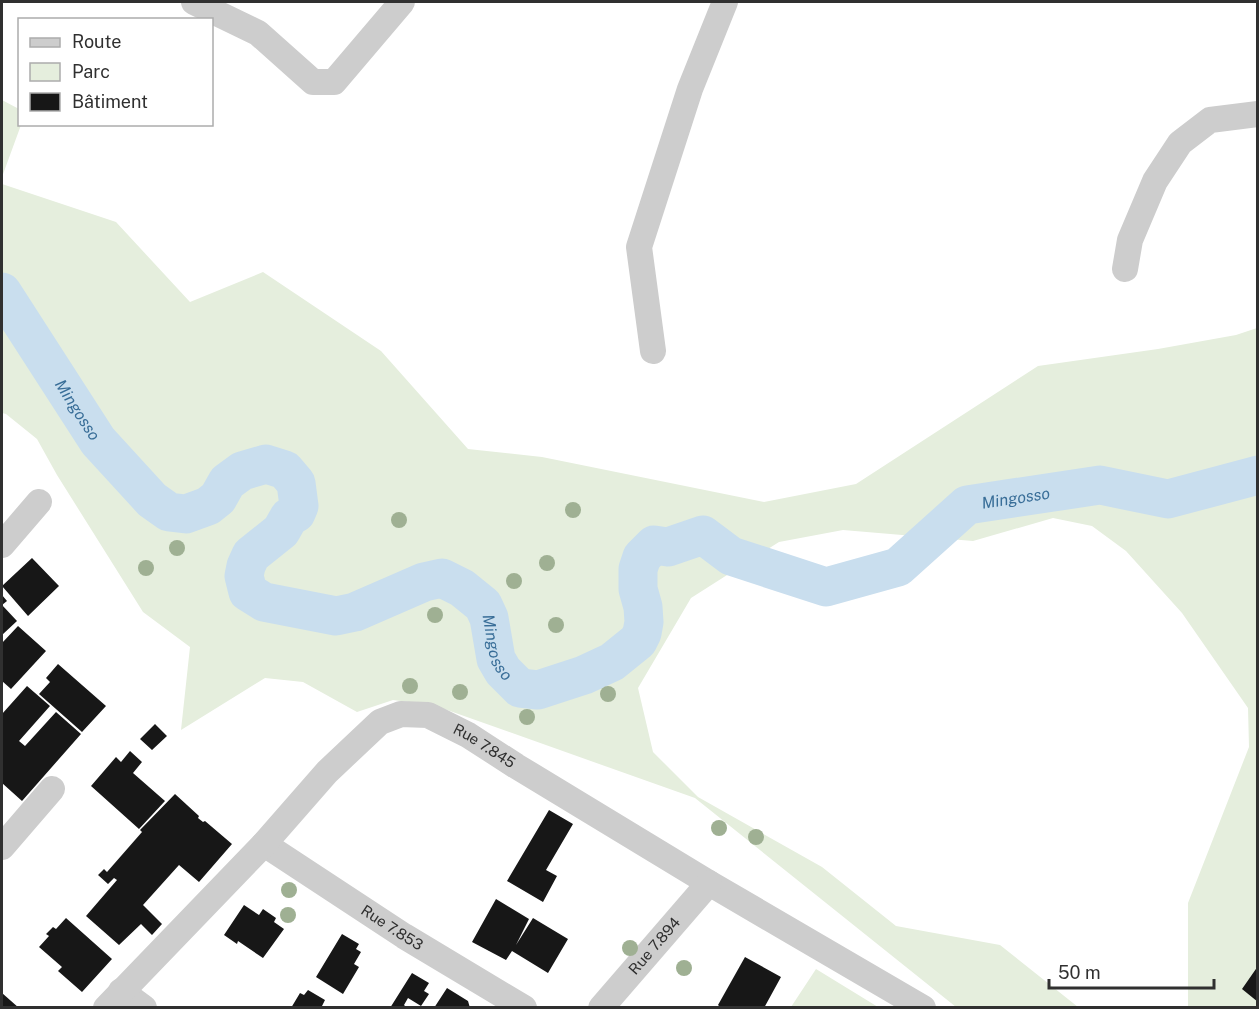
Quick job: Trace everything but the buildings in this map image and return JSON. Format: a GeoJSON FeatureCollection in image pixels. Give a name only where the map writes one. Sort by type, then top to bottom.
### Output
{"type":"FeatureCollection","features":[{"type":"Feature","properties":{"kind":"street"},"geometry":{"type":"LineString","coordinates":[[194,2],[258,33],[313,82],[334,82],[402,2]]}},
{"type":"Feature","properties":{"kind":"street"},"geometry":{"type":"LineString","coordinates":[[653,351],[639,247],[690,89],[725,2]]}},
{"type":"Feature","properties":{"kind":"street"},"geometry":{"type":"LineString","coordinates":[[1125,269],[1130,240],[1155,181],[1180,143],[1210,120],[1257,114]]}},
{"type":"Feature","properties":{"kind":"street"},"geometry":{"type":"LineString","coordinates":[[2,545],[39,502]]}},
{"type":"Feature","properties":{"kind":"street","name":"Rue 7.845"},"geometry":{"type":"LineString","coordinates":[[114,999],[264,844],[327,772],[380,722],[401,714],[428,714],[468,735],[709,883],[923,1008]]}},
{"type":"Feature","properties":{"kind":"street"},"geometry":{"type":"LineString","coordinates":[[2,847],[52,789]]}},
{"type":"Feature","properties":{"kind":"street","name":"Rue 7.853"},"geometry":{"type":"LineString","coordinates":[[264,844],[404,936],[524,1008]]}},
{"type":"Feature","properties":{"kind":"street","name":"Rue 7.894"},"geometry":{"type":"LineString","coordinates":[[601,1008],[709,883]]}},
{"type":"Feature","properties":{"kind":"street"},"geometry":{"type":"LineString","coordinates":[[114,999],[144,1008]]}},
{"type":"Feature","properties":{"kind":"green space"},"geometry":{"type":"Polygon","coordinates":[[[2,100],[18,108],[18,126],[21,126],[2,177],[2,100]]]}},
{"type":"Feature","properties":{"kind":"green space"},"geometry":{"type":"Polygon","coordinates":[[[2,184],[116,222],[190,302],[263,272],[381,351],[468,449],[542,457],[764,502],[856,484],[1038,366],[1158,349],[1236,335],[1257,328],[1257,1007],[1188,1007],[1188,903],[1249,747],[1248,708],[1182,613],[1126,551],[1092,526],[1053,518],[973,541],[843,530],[779,542],[691,598],[638,688],[653,752],[698,797],[822,867],[896,926],[1000,945],[1078,1007],[956,1007],[695,798],[433,705],[393,700],[357,712],[303,682],[265,678],[181,730],[190,647],[143,612],[37,439],[2,413],[2,184]]]}},
{"type":"Feature","properties":{"kind":"green space"},"geometry":{"type":"Polygon","coordinates":[[[816,969],[878,1007],[791,1007],[816,969]]]}},
{"type":"Feature","properties":{"kind":"waterway","name":"Mingosso"},"geometry":{"type":"LineString","coordinates":[[2,292],[98,441],[152,500],[169,512],[186,514],[208,506],[218,498],[227,482],[242,471],[266,464],[285,470],[296,483],[299,506],[296,513],[289,517],[281,531],[251,555],[246,566],[244,576],[248,592],[264,602],[336,616],[355,612],[424,582],[442,578],[462,588],[483,605],[489,618],[496,659],[503,671],[520,688],[538,690],[584,675],[612,662],[638,641],[644,622],[638,589],[638,569],[642,557],[654,545],[668,547],[703,535],[731,556],[826,587],[898,567],[967,505],[1100,485],[1168,499],[1258,475]]}}]}
